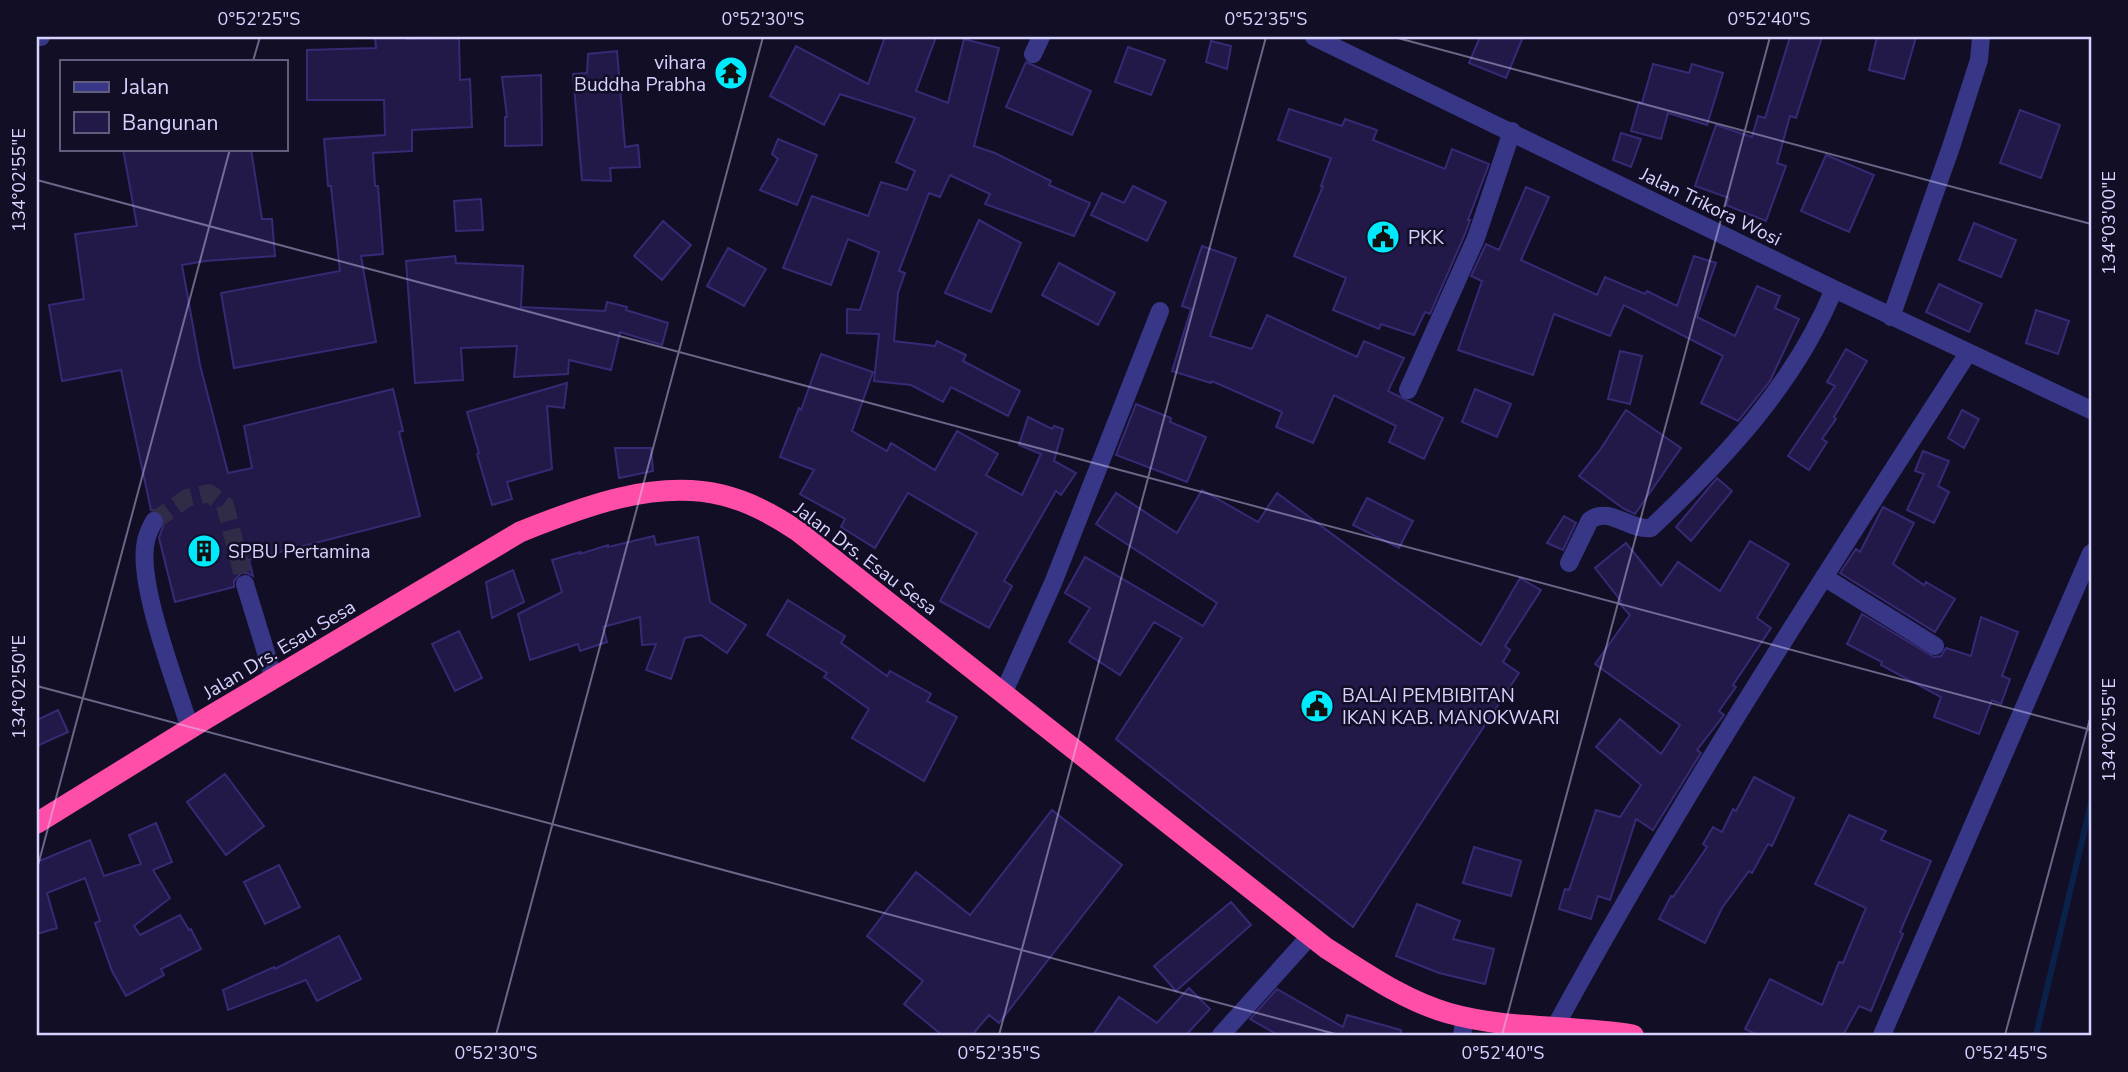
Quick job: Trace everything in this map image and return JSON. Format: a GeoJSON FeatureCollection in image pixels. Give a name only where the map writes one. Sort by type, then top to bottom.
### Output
{"type":"FeatureCollection","features":[{"type":"Feature","properties":{"kind":"highway","name":"Jalan Drs. Esau Sesa"},"geometry":{"type":"LineString","coordinates":[[37,823],[520,532],[565,513],[649,493],[698,492],[721,495],[742,501],[791,526],[1326,947],[1393,989],[1436,1009],[1464,1026],[1633,1035]]}},
{"type":"Feature","properties":{"kind":"street"},"geometry":{"type":"LineString","coordinates":[[1033,54],[1041,37]]}},
{"type":"Feature","properties":{"kind":"street","name":"Jalan Trikora Wosi"},"geometry":{"type":"LineString","coordinates":[[1314,37],[1891,317],[2091,410]]}},
{"type":"Feature","properties":{"kind":"street"},"geometry":{"type":"LineString","coordinates":[[1891,317],[1979,60],[1981,37]]}},
{"type":"Feature","properties":{"kind":"street"},"geometry":{"type":"LineString","coordinates":[[1408,390],[1472,247],[1512,131]]}},
{"type":"Feature","properties":{"kind":"street"},"geometry":{"type":"LineString","coordinates":[[1569,563],[1590,520],[1611,516],[1643,530],[1651,528],[1725,454],[1774,394],[1820,322],[1834,289]]}},
{"type":"Feature","properties":{"kind":"street"},"geometry":{"type":"LineString","coordinates":[[1003,694],[1054,583],[1160,311]]}},
{"type":"Feature","properties":{"kind":"street"},"geometry":{"type":"LineString","coordinates":[[1554,1029],[1663,837],[1824,577],[1968,353]]}},
{"type":"Feature","properties":{"kind":"street"},"geometry":{"type":"LineString","coordinates":[[154,521],[145,542],[145,570],[152,607],[190,729]]}},
{"type":"Feature","properties":{"kind":"street"},"geometry":{"type":"LineString","coordinates":[[1882,1035],[2091,554]]}},
{"type":"Feature","properties":{"kind":"street"},"geometry":{"type":"LineString","coordinates":[[1824,577],[1935,646]]}},
{"type":"Feature","properties":{"kind":"street"},"geometry":{"type":"LineString","coordinates":[[245,584],[274,679]]}},
{"type":"Feature","properties":{"kind":"street"},"geometry":{"type":"LineString","coordinates":[[1221,1035],[1311,935]]}},
{"type":"Feature","properties":{"kind":"building"},"geometry":{"type":"Polygon","coordinates":[[[375,37],[459,38],[460,80],[470,79],[472,127],[412,130],[412,151],[373,153],[383,254],[361,256],[376,342],[234,368],[221,293],[340,271],[324,139],[385,135],[384,100],[307,100],[307,50],[376,48],[375,37]]]}},
{"type":"Feature","properties":{"kind":"building"},"geometry":{"type":"Polygon","coordinates":[[[885,37],[936,37],[916,91],[948,103],[964,39],[999,48],[974,146],[995,153],[1051,181],[1049,185],[1090,203],[1074,236],[985,204],[990,194],[950,175],[940,197],[929,193],[899,271],[905,273],[898,293],[894,341],[935,346],[937,341],[966,355],[963,361],[1020,391],[1008,416],[951,387],[943,402],[911,385],[874,381],[879,334],[847,333],[847,309],[860,310],[879,252],[848,239],[831,285],[783,268],[812,196],[868,216],[881,182],[907,190],[915,171],[896,162],[915,118],[840,94],[824,125],[770,96],[796,46],[868,84],[885,37]]]}},
{"type":"Feature","properties":{"kind":"building"},"geometry":{"type":"Polygon","coordinates":[[[1480,37],[1523,37],[1506,78],[1469,63],[1480,37]]]}},
{"type":"Feature","properties":{"kind":"building"},"geometry":{"type":"Polygon","coordinates":[[[1790,37],[1822,37],[1796,118],[1790,116],[1777,163],[1786,166],[1766,221],[1726,205],[1729,198],[1695,186],[1716,125],[1752,137],[1758,116],[1765,118],[1790,37]]]}},
{"type":"Feature","properties":{"kind":"building"},"geometry":{"type":"Polygon","coordinates":[[[1877,37],[1916,37],[1904,79],[1869,70],[1877,37]]]}},
{"type":"Feature","properties":{"kind":"building"},"geometry":{"type":"Polygon","coordinates":[[[1211,41],[1231,46],[1227,69],[1206,62],[1211,41]]]}},
{"type":"Feature","properties":{"kind":"building"},"geometry":{"type":"Polygon","coordinates":[[[1128,47],[1165,60],[1151,95],[1115,82],[1128,47]]]}},
{"type":"Feature","properties":{"kind":"building"},"geometry":{"type":"Polygon","coordinates":[[[617,51],[625,147],[638,145],[640,167],[610,168],[611,181],[582,180],[573,74],[587,73],[588,54],[617,51]]]}},
{"type":"Feature","properties":{"kind":"building"},"geometry":{"type":"Polygon","coordinates":[[[1026,62],[1091,91],[1072,135],[1006,107],[1026,62]]]}},
{"type":"Feature","properties":{"kind":"building"},"geometry":{"type":"Polygon","coordinates":[[[1653,64],[1689,73],[1692,64],[1723,73],[1707,125],[1668,113],[1661,139],[1631,131],[1653,64]]]}},
{"type":"Feature","properties":{"kind":"building"},"geometry":{"type":"Polygon","coordinates":[[[541,75],[542,145],[505,146],[507,117],[502,77],[541,75]]]}},
{"type":"Feature","properties":{"kind":"building"},"geometry":{"type":"Polygon","coordinates":[[[1289,109],[1342,126],[1345,119],[1377,130],[1373,140],[1445,169],[1452,149],[1489,164],[1465,234],[1430,314],[1425,312],[1414,335],[1381,324],[1379,329],[1333,310],[1346,278],[1294,256],[1323,186],[1331,158],[1278,140],[1289,109]]]}},
{"type":"Feature","properties":{"kind":"building"},"geometry":{"type":"Polygon","coordinates":[[[2020,110],[2060,125],[2041,178],[2000,163],[2020,110]]]}},
{"type":"Feature","properties":{"kind":"building"},"geometry":{"type":"Polygon","coordinates":[[[1621,133],[1641,139],[1631,167],[1613,160],[1621,133]]]}},
{"type":"Feature","properties":{"kind":"building"},"geometry":{"type":"Polygon","coordinates":[[[778,139],[817,155],[797,205],[760,190],[778,159],[772,154],[778,139]]]}},
{"type":"Feature","properties":{"kind":"building"},"geometry":{"type":"Polygon","coordinates":[[[123,150],[251,150],[262,219],[272,219],[275,256],[182,265],[200,365],[228,473],[252,468],[244,426],[393,389],[403,431],[399,432],[420,516],[249,560],[253,576],[241,573],[234,581],[234,587],[175,602],[159,538],[165,520],[160,511],[151,510],[121,370],[62,381],[49,305],[84,299],[75,234],[137,226],[123,150]]]}},
{"type":"Feature","properties":{"kind":"building"},"geometry":{"type":"Polygon","coordinates":[[[1826,155],[1874,175],[1849,232],[1801,211],[1826,155]]]}},
{"type":"Feature","properties":{"kind":"building"},"geometry":{"type":"Polygon","coordinates":[[[1133,186],[1166,202],[1147,241],[1091,215],[1102,193],[1124,203],[1133,186]]]}},
{"type":"Feature","properties":{"kind":"building"},"geometry":{"type":"Polygon","coordinates":[[[1526,187],[1549,197],[1521,260],[1597,295],[1605,277],[1645,294],[1647,291],[1677,306],[1694,256],[1716,263],[1697,317],[1735,336],[1757,286],[1780,296],[1775,308],[1799,319],[1770,381],[1738,421],[1701,403],[1723,356],[1624,305],[1610,336],[1554,314],[1533,375],[1458,350],[1482,281],[1471,276],[1486,244],[1499,250],[1526,187]]]}},
{"type":"Feature","properties":{"kind":"building"},"geometry":{"type":"Polygon","coordinates":[[[481,199],[483,230],[456,231],[454,201],[481,199]]]}},
{"type":"Feature","properties":{"kind":"building"},"geometry":{"type":"Polygon","coordinates":[[[979,220],[1021,243],[991,312],[945,293],[979,220]]]}},
{"type":"Feature","properties":{"kind":"building"},"geometry":{"type":"Polygon","coordinates":[[[663,221],[691,245],[662,280],[634,256],[663,221]]]}},
{"type":"Feature","properties":{"kind":"building"},"geometry":{"type":"Polygon","coordinates":[[[1974,223],[2016,240],[2001,277],[1959,260],[1974,223]]]}},
{"type":"Feature","properties":{"kind":"building"},"geometry":{"type":"Polygon","coordinates":[[[1202,246],[1236,258],[1210,336],[1252,349],[1267,315],[1357,357],[1364,341],[1404,358],[1388,391],[1443,418],[1424,459],[1389,442],[1396,426],[1334,395],[1313,443],[1276,427],[1282,412],[1212,381],[1211,383],[1172,371],[1191,309],[1182,306],[1202,246]]]}},
{"type":"Feature","properties":{"kind":"building"},"geometry":{"type":"Polygon","coordinates":[[[728,248],[766,269],[744,306],[707,286],[728,248]]]}},
{"type":"Feature","properties":{"kind":"building"},"geometry":{"type":"Polygon","coordinates":[[[455,256],[456,263],[523,266],[521,307],[605,311],[607,302],[668,323],[662,345],[620,332],[611,370],[569,360],[568,374],[514,377],[517,346],[461,348],[463,380],[415,383],[406,261],[455,256]]]}},
{"type":"Feature","properties":{"kind":"building"},"geometry":{"type":"Polygon","coordinates":[[[1059,263],[1115,293],[1098,325],[1042,295],[1059,263]]]}},
{"type":"Feature","properties":{"kind":"building"},"geometry":{"type":"Polygon","coordinates":[[[1939,284],[1982,304],[1969,332],[1926,312],[1939,284]]]}},
{"type":"Feature","properties":{"kind":"building"},"geometry":{"type":"Polygon","coordinates":[[[2036,310],[2069,321],[2058,354],[2026,343],[2036,310]]]}},
{"type":"Feature","properties":{"kind":"building"},"geometry":{"type":"Polygon","coordinates":[[[1846,349],[1867,361],[1834,417],[1836,419],[1822,439],[1827,442],[1809,470],[1788,456],[1835,386],[1827,382],[1846,349]]]}},
{"type":"Feature","properties":{"kind":"building"},"geometry":{"type":"Polygon","coordinates":[[[1620,351],[1642,356],[1630,404],[1608,399],[1620,351]]]}},
{"type":"Feature","properties":{"kind":"building"},"geometry":{"type":"Polygon","coordinates":[[[821,354],[873,372],[852,431],[887,451],[891,443],[935,470],[957,431],[998,454],[986,475],[1022,495],[1041,454],[1019,445],[1028,417],[1052,429],[1054,426],[1063,429],[1054,461],[1076,473],[1061,495],[1056,491],[1004,581],[1012,586],[989,628],[940,601],[977,533],[908,493],[875,548],[841,527],[845,519],[800,494],[814,470],[780,457],[799,408],[801,410],[821,354]]]}},
{"type":"Feature","properties":{"kind":"building"},"geometry":{"type":"Polygon","coordinates":[[[567,383],[564,408],[547,406],[552,469],[507,482],[512,499],[492,505],[467,412],[567,383]]]}},
{"type":"Feature","properties":{"kind":"building"},"geometry":{"type":"Polygon","coordinates":[[[1475,389],[1511,404],[1497,437],[1462,422],[1475,389]]]}},
{"type":"Feature","properties":{"kind":"building"},"geometry":{"type":"Polygon","coordinates":[[[1136,404],[1171,418],[1170,422],[1206,437],[1187,482],[1116,455],[1136,404]]]}},
{"type":"Feature","properties":{"kind":"building"},"geometry":{"type":"Polygon","coordinates":[[[1626,410],[1681,448],[1635,514],[1579,476],[1626,410]]]}},
{"type":"Feature","properties":{"kind":"building"},"geometry":{"type":"Polygon","coordinates":[[[1962,410],[1979,419],[1964,448],[1948,438],[1962,410]]]}},
{"type":"Feature","properties":{"kind":"building"},"geometry":{"type":"Polygon","coordinates":[[[615,448],[651,448],[653,471],[619,478],[615,448]]]}},
{"type":"Feature","properties":{"kind":"building"},"geometry":{"type":"Polygon","coordinates":[[[1923,451],[1949,461],[1938,486],[1949,492],[1934,523],[1907,510],[1924,474],[1915,471],[1923,451]]]}},
{"type":"Feature","properties":{"kind":"building"},"geometry":{"type":"Polygon","coordinates":[[[1717,478],[1732,491],[1691,541],[1676,527],[1717,478]]]}},
{"type":"Feature","properties":{"kind":"building","name":"BALAI PEMBIBITAN IKAN KAB. MANOKWARI"},"geometry":{"type":"Polygon","coordinates":[[[1202,490],[1258,522],[1277,493],[1481,645],[1520,578],[1541,590],[1505,646],[1510,650],[1503,662],[1519,673],[1353,927],[1116,739],[1182,638],[1154,622],[1120,675],[1069,642],[1090,608],[1065,593],[1085,557],[1203,626],[1217,603],[1096,524],[1116,493],[1177,533],[1202,490]]]}},
{"type":"Feature","properties":{"kind":"building"},"geometry":{"type":"Polygon","coordinates":[[[1367,498],[1413,521],[1399,548],[1353,525],[1367,498]]]}},
{"type":"Feature","properties":{"kind":"building"},"geometry":{"type":"Polygon","coordinates":[[[1883,507],[1914,523],[1893,564],[1924,585],[1926,582],[1955,599],[1935,632],[1840,573],[1856,549],[1860,552],[1883,507]]]}},
{"type":"Feature","properties":{"kind":"building"},"geometry":{"type":"Polygon","coordinates":[[[1564,516],[1576,523],[1563,550],[1547,543],[1564,516]]]}},
{"type":"Feature","properties":{"kind":"building"},"geometry":{"type":"Polygon","coordinates":[[[654,536],[656,545],[698,537],[710,602],[746,625],[727,653],[701,635],[685,638],[671,679],[646,670],[656,644],[642,645],[640,617],[603,627],[607,642],[580,651],[578,644],[530,660],[518,614],[562,592],[552,560],[654,536]]]}},
{"type":"Feature","properties":{"kind":"building"},"geometry":{"type":"Polygon","coordinates":[[[1750,541],[1789,564],[1757,618],[1771,628],[1733,685],[1736,687],[1719,711],[1724,715],[1697,750],[1701,753],[1653,830],[1636,819],[1610,900],[1598,896],[1591,919],[1559,909],[1565,889],[1569,890],[1596,810],[1620,817],[1641,785],[1596,747],[1620,719],[1661,754],[1680,725],[1595,664],[1630,615],[1595,568],[1626,543],[1661,586],[1678,562],[1720,591],[1750,541]]]}},
{"type":"Feature","properties":{"kind":"building"},"geometry":{"type":"Polygon","coordinates":[[[513,570],[524,602],[492,618],[486,582],[513,570]]]}},
{"type":"Feature","properties":{"kind":"building"},"geometry":{"type":"Polygon","coordinates":[[[788,600],[845,636],[841,643],[887,676],[890,671],[931,694],[927,701],[957,717],[924,781],[852,738],[869,709],[824,677],[827,673],[767,635],[788,600]]]}},
{"type":"Feature","properties":{"kind":"building"},"geometry":{"type":"Polygon","coordinates":[[[1862,614],[1934,657],[1941,656],[1946,648],[1971,656],[1981,617],[2018,632],[2002,676],[2010,679],[2001,704],[1992,700],[1979,734],[1934,717],[1941,697],[1847,644],[1862,614]]]}},
{"type":"Feature","properties":{"kind":"building"},"geometry":{"type":"Polygon","coordinates":[[[459,631],[482,678],[455,691],[432,644],[459,631]]]}},
{"type":"Feature","properties":{"kind":"building"},"geometry":{"type":"Polygon","coordinates":[[[58,710],[68,732],[37,746],[37,720],[58,710]]]}},
{"type":"Feature","properties":{"kind":"building"},"geometry":{"type":"Polygon","coordinates":[[[225,774],[264,826],[226,855],[187,802],[225,774]]]}},
{"type":"Feature","properties":{"kind":"building"},"geometry":{"type":"Polygon","coordinates":[[[1754,777],[1794,798],[1772,846],[1768,844],[1752,873],[1749,871],[1722,908],[1705,943],[1659,919],[1671,896],[1673,897],[1707,847],[1703,844],[1713,827],[1722,832],[1754,777]]]}},
{"type":"Feature","properties":{"kind":"building"},"geometry":{"type":"Polygon","coordinates":[[[1052,810],[1122,865],[999,1023],[989,1015],[972,1035],[942,1035],[904,1004],[923,981],[867,936],[916,872],[970,915],[1052,810]]]}},
{"type":"Feature","properties":{"kind":"building"},"geometry":{"type":"Polygon","coordinates":[[[1849,815],[1886,831],[1881,840],[1931,861],[1900,932],[1903,934],[1871,1011],[1859,1006],[1843,1035],[1758,1035],[1745,1029],[1770,979],[1822,1005],[1839,962],[1843,963],[1866,908],[1815,884],[1849,815]]]}},
{"type":"Feature","properties":{"kind":"building"},"geometry":{"type":"Polygon","coordinates":[[[156,823],[172,862],[153,870],[170,898],[134,926],[140,935],[180,915],[201,949],[161,969],[164,975],[126,996],[112,971],[95,923],[100,921],[85,878],[47,893],[57,928],[37,934],[37,862],[90,840],[104,876],[141,864],[129,835],[156,823]]]}},
{"type":"Feature","properties":{"kind":"building"},"geometry":{"type":"Polygon","coordinates":[[[1474,847],[1521,861],[1511,896],[1463,883],[1474,847]]]}},
{"type":"Feature","properties":{"kind":"building"},"geometry":{"type":"Polygon","coordinates":[[[279,865],[300,907],[265,924],[244,882],[279,865]]]}},
{"type":"Feature","properties":{"kind":"building"},"geometry":{"type":"Polygon","coordinates":[[[1231,902],[1251,925],[1176,991],[1154,966],[1231,902]]]}},
{"type":"Feature","properties":{"kind":"building"},"geometry":{"type":"Polygon","coordinates":[[[1417,904],[1460,921],[1453,939],[1494,949],[1485,984],[1439,973],[1396,956],[1417,904]]]}},
{"type":"Feature","properties":{"kind":"building"},"geometry":{"type":"Polygon","coordinates":[[[339,936],[361,979],[317,1001],[306,980],[228,1010],[223,990],[274,967],[275,969],[339,936]]]}},
{"type":"Feature","properties":{"kind":"building"},"geometry":{"type":"Polygon","coordinates":[[[1189,988],[1210,1009],[1186,1035],[1093,1035],[1119,997],[1157,1023],[1189,988]]]}},
{"type":"Feature","properties":{"kind":"building"},"geometry":{"type":"Polygon","coordinates":[[[1277,989],[1343,1027],[1347,1015],[1401,1030],[1401,1035],[1278,1035],[1250,1019],[1277,989]]]}},
{"type":"Feature","properties":{"kind":"waterway"},"geometry":{"type":"LineString","coordinates":[[2036,1035],[2091,803]]}},
{"type":"Feature","properties":{"kind":"tunnel"},"geometry":{"type":"LineString","coordinates":[[154,521],[187,498],[209,493],[225,505],[245,584]]}},
{"type":"Feature","properties":{"kind":"place","name":"vihara Buddha Prabha"},"geometry":{"type":"Point","coordinates":[731,73]}},
{"type":"Feature","properties":{"kind":"place","name":"PKK"},"geometry":{"type":"Point","coordinates":[1383,237]}},
{"type":"Feature","properties":{"kind":"place","name":"SPBU Pertamina"},"geometry":{"type":"Point","coordinates":[204,551]}},
{"type":"Feature","properties":{"kind":"place","name":"BALAI PEMBIBITAN IKAN KAB. MANOKWARI"},"geometry":{"type":"Point","coordinates":[1317,706]}}]}
